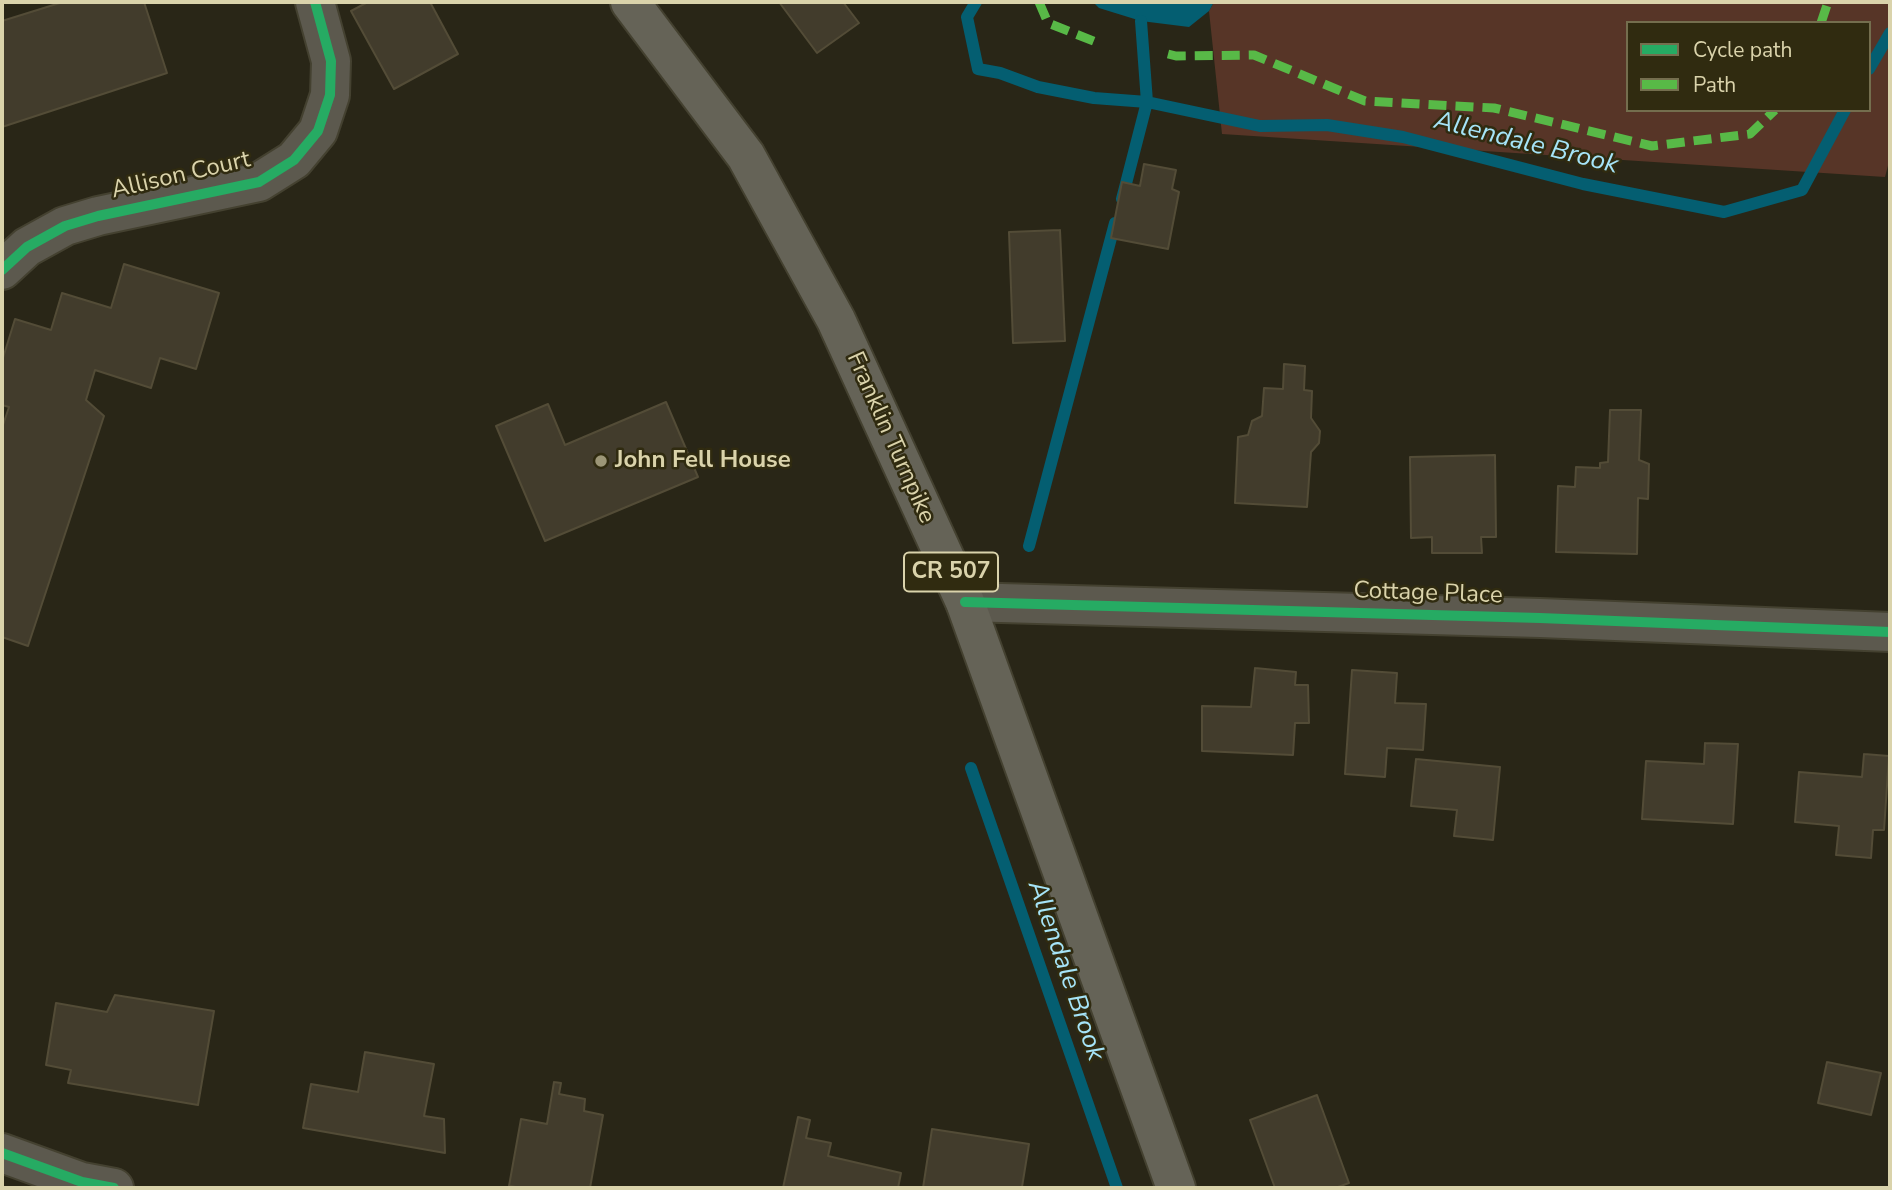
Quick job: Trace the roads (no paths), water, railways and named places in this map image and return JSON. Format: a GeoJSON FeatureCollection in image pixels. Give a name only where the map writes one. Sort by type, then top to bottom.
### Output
{"type":"FeatureCollection","features":[{"type":"Feature","properties":{"kind":"main road","name":"Franklin Turnpike"},"geometry":{"type":"LineString","coordinates":[[630,2],[746,156],[836,320],[965,602],[1176,1188]]}},
{"type":"Feature","properties":{"kind":"street","name":"Allison Court"},"geometry":{"type":"LineString","coordinates":[[2,270],[27,247],[65,226],[98,216],[259,182],[294,160],[318,131],[330,95],[331,61],[315,2]]}},
{"type":"Feature","properties":{"kind":"street","name":"Cottage Place"},"geometry":{"type":"LineString","coordinates":[[965,602],[1526,617],[1890,632]]}},
{"type":"Feature","properties":{"kind":"street"},"geometry":{"type":"LineString","coordinates":[[2,1153],[92,1186]]}},
{"type":"Feature","properties":{"kind":"water"},"geometry":{"type":"Polygon","coordinates":[[[1093,2],[1214,2],[1209,11],[1189,27],[1141,21],[1099,8],[1093,2]]]}},
{"type":"Feature","properties":{"kind":"waterway","name":"Allendale Brook"},"geometry":{"type":"LineString","coordinates":[[976,2],[967,17],[978,69],[1000,73],[1038,87],[1094,98],[1147,102],[1260,126],[1327,125],[1403,137],[1583,184],[1724,212],[1802,190],[1844,112]]}},
{"type":"Feature","properties":{"kind":"waterway","name":"Allendale Brook"},"geometry":{"type":"LineString","coordinates":[[1122,199],[1147,102],[1141,21]]}},
{"type":"Feature","properties":{"kind":"waterway","name":"Allendale Brook"},"geometry":{"type":"LineString","coordinates":[[1871,66],[1890,33]]}},
{"type":"Feature","properties":{"kind":"waterway","name":"Allendale Brook"},"geometry":{"type":"LineString","coordinates":[[1029,546],[1115,223]]}},
{"type":"Feature","properties":{"kind":"waterway","name":"Allendale Brook"},"geometry":{"type":"LineString","coordinates":[[971,768],[1117,1188]]}},
{"type":"Feature","properties":{"kind":"place","name":"John Fell House"},"geometry":{"type":"Point","coordinates":[601,461]}}]}
